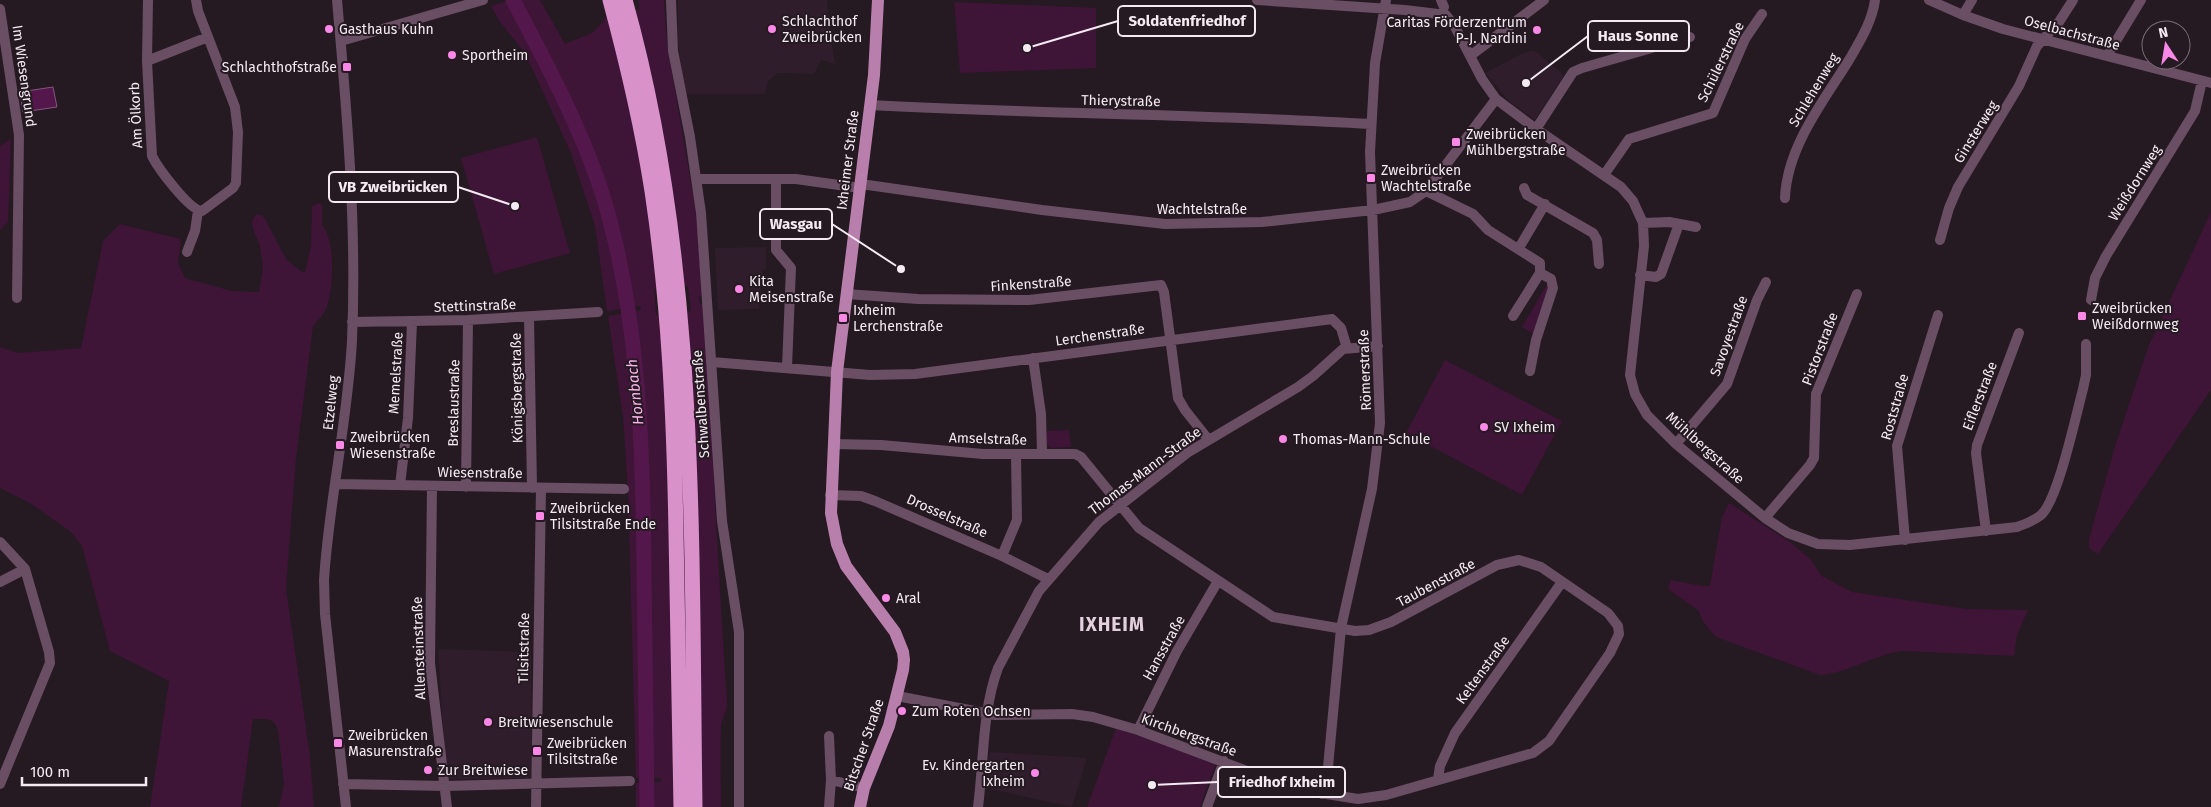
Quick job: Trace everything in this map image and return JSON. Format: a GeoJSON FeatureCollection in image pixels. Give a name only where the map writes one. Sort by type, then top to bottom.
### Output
{"type":"FeatureCollection","features":[{"type":"Feature","properties":{"kind":"highway"},"geometry":{"type":"LineString","coordinates":[[610,0],[623,9],[645,152],[671,287],[689,470],[695,807]]}},
{"type":"Feature","properties":{"kind":"highway"},"geometry":{"type":"LineString","coordinates":[[673,313],[681,807]]}},
{"type":"Feature","properties":{"kind":"main road","name":"Ixheimer Straße"},"geometry":{"type":"LineString","coordinates":[[833,444],[837,372],[870,105],[878,0]]}},
{"type":"Feature","properties":{"kind":"main road","name":"Bitscher Straße"},"geometry":{"type":"LineString","coordinates":[[833,444],[830,495],[832,524],[841,555],[852,576],[895,632],[903,652],[903,670],[889,726],[864,788],[860,807]]}},
{"type":"Feature","properties":{"kind":"street","name":"Am Ölkorb"},"geometry":{"type":"LineString","coordinates":[[148,0],[147,60],[152,156],[159,168],[189,204],[198,211]]}},
{"type":"Feature","properties":{"kind":"street"},"geometry":{"type":"LineString","coordinates":[[186,252],[195,232],[198,211],[208,208],[233,188],[237,176],[238,132],[235,107],[196,0]]}},
{"type":"Feature","properties":{"kind":"street","name":"Etzelweg"},"geometry":{"type":"LineString","coordinates":[[337,0],[351,209],[352,322],[336,484],[324,580],[325,614],[346,807]]}},
{"type":"Feature","properties":{"kind":"street","name":"Schwalbenstraße"},"geometry":{"type":"LineString","coordinates":[[671,0],[673,51],[697,180],[712,362],[722,522],[739,632],[739,807]]}},
{"type":"Feature","properties":{"kind":"street"},"geometry":{"type":"LineString","coordinates":[[1257,0],[1385,4]]}},
{"type":"Feature","properties":{"kind":"street"},"geometry":{"type":"LineString","coordinates":[[1470,56],[1544,0]]}},
{"type":"Feature","properties":{"kind":"street","name":"Schlehenweg"},"geometry":{"type":"LineString","coordinates":[[1784,198],[1791,164],[1801,138],[1864,34],[1875,0]]}},
{"type":"Feature","properties":{"kind":"street","name":"Oselbachstraße"},"geometry":{"type":"LineString","coordinates":[[1929,0],[1963,15],[2041,40],[2206,82]]}},
{"type":"Feature","properties":{"kind":"street"},"geometry":{"type":"LineString","coordinates":[[1963,15],[1972,0]]}},
{"type":"Feature","properties":{"kind":"street"},"geometry":{"type":"LineString","coordinates":[[2041,40],[2059,22],[2073,0]]}},
{"type":"Feature","properties":{"kind":"street"},"geometry":{"type":"LineString","coordinates":[[2107,56],[2140,0]]}},
{"type":"Feature","properties":{"kind":"street"},"geometry":{"type":"LineString","coordinates":[[341,41],[478,1]]}},
{"type":"Feature","properties":{"kind":"street","name":"Mühlbergstraße"},"geometry":{"type":"LineString","coordinates":[[1385,4],[1446,15],[1454,25],[1482,79],[1496,99],[1536,129],[1621,187],[1633,201],[1642,223],[1644,246],[1630,364],[1632,385],[1637,399],[1647,415],[1676,444],[1765,518],[1800,539],[1825,545],[1850,545],[1905,540],[2016,527],[2028,523],[2041,515],[2056,486],[2083,389],[2086,375],[2086,344]]}},
{"type":"Feature","properties":{"kind":"street","name":"Römerstraße"},"geometry":{"type":"LineString","coordinates":[[1322,794],[1327,778],[1340,628],[1372,490],[1378,444],[1380,399],[1371,124],[1375,63],[1385,4]]}},
{"type":"Feature","properties":{"kind":"street","name":"Im Wiesengrund"},"geometry":{"type":"LineString","coordinates":[[0,9],[19,135],[17,298]]}},
{"type":"Feature","properties":{"kind":"street","name":"Schülerstraße"},"geometry":{"type":"LineString","coordinates":[[1604,175],[1629,139],[1713,113],[1746,39],[1762,14]]}},
{"type":"Feature","properties":{"kind":"street"},"geometry":{"type":"LineString","coordinates":[[147,60],[208,37]]}},
{"type":"Feature","properties":{"kind":"street"},"geometry":{"type":"LineString","coordinates":[[1536,129],[1574,72],[1582,68],[1690,37]]}},
{"type":"Feature","properties":{"kind":"street","name":"Ginsterweg"},"geometry":{"type":"LineString","coordinates":[[1940,240],[1954,195],[2020,86],[2041,40]]}},
{"type":"Feature","properties":{"kind":"street","name":"Weißdornweg"},"geometry":{"type":"LineString","coordinates":[[2091,300],[2096,278],[2106,256],[2195,111],[2206,82]]}},
{"type":"Feature","properties":{"kind":"street","name":"Wachtelstraße"},"geometry":{"type":"LineString","coordinates":[[697,180],[776,179],[815,181],[1165,224],[1262,222],[1373,210],[1410,202],[1426,191],[1496,99]]}},
{"type":"Feature","properties":{"kind":"street","name":"Thierystraße"},"geometry":{"type":"LineString","coordinates":[[870,105],[1008,112],[1218,117],[1371,124]]}},
{"type":"Feature","properties":{"kind":"street"},"geometry":{"type":"LineString","coordinates":[[776,179],[776,250],[790,268],[787,367]]}},
{"type":"Feature","properties":{"kind":"street"},"geometry":{"type":"LineString","coordinates":[[1524,188],[1528,195],[1593,233],[1597,240],[1599,264]]}},
{"type":"Feature","properties":{"kind":"street"},"geometry":{"type":"LineString","coordinates":[[1426,191],[1473,214],[1488,230],[1540,263],[1540,273],[1513,316]]}},
{"type":"Feature","properties":{"kind":"street"},"geometry":{"type":"LineString","coordinates":[[1519,248],[1545,204]]}},
{"type":"Feature","properties":{"kind":"street"},"geometry":{"type":"LineString","coordinates":[[1642,223],[1669,222],[1696,227]]}},
{"type":"Feature","properties":{"kind":"street"},"geometry":{"type":"LineString","coordinates":[[1640,275],[1656,277],[1661,274],[1678,224]]}},
{"type":"Feature","properties":{"kind":"street"},"geometry":{"type":"LineString","coordinates":[[1530,372],[1536,340],[1553,288],[1551,279],[1540,273]]}},
{"type":"Feature","properties":{"kind":"street","name":"Savoyestraße"},"geometry":{"type":"LineString","coordinates":[[1676,444],[1727,384],[1757,300],[1766,282]]}},
{"type":"Feature","properties":{"kind":"street","name":"Finkenstraße"},"geometry":{"type":"LineString","coordinates":[[846,294],[918,299],[1029,300],[1158,284],[1161,285],[1164,292],[1171,340]]}},
{"type":"Feature","properties":{"kind":"street","name":"Pistorstraße"},"geometry":{"type":"LineString","coordinates":[[1765,518],[1814,458],[1816,394],[1857,294]]}},
{"type":"Feature","properties":{"kind":"street","name":"Stettinstraße"},"geometry":{"type":"LineString","coordinates":[[352,322],[468,320],[598,312]]}},
{"type":"Feature","properties":{"kind":"street","name":"Roststraße"},"geometry":{"type":"LineString","coordinates":[[1905,540],[1897,446],[1938,315]]}},
{"type":"Feature","properties":{"kind":"street","name":"Königsbergstraße"},"geometry":{"type":"LineString","coordinates":[[529,317],[537,488]]}},
{"type":"Feature","properties":{"kind":"street","name":"Lerchenstraße"},"geometry":{"type":"LineString","coordinates":[[712,362],[891,376],[1332,319],[1341,328],[1347,348]]}},
{"type":"Feature","properties":{"kind":"street","name":"Breslaustraße"},"geometry":{"type":"LineString","coordinates":[[466,487],[468,320]]}},
{"type":"Feature","properties":{"kind":"street","name":"Memelstraße"},"geometry":{"type":"LineString","coordinates":[[400,485],[408,418],[412,322]]}},
{"type":"Feature","properties":{"kind":"street","name":"Eiflerstraße"},"geometry":{"type":"LineString","coordinates":[[1986,531],[1976,445],[2019,333]]}},
{"type":"Feature","properties":{"kind":"street"},"geometry":{"type":"LineString","coordinates":[[1171,340],[1178,398],[1208,439]]}},
{"type":"Feature","properties":{"kind":"street"},"geometry":{"type":"LineString","coordinates":[[1347,348],[1378,346]]}},
{"type":"Feature","properties":{"kind":"street","name":"Thomas-Mann-Straße"},"geometry":{"type":"LineString","coordinates":[[978,807],[987,714],[994,680],[998,668],[1029,606],[1048,579],[1083,538],[1118,505],[1208,439],[1274,403],[1313,376],[1333,356],[1347,348]]}},
{"type":"Feature","properties":{"kind":"street"},"geometry":{"type":"LineString","coordinates":[[1033,358],[1041,414],[1042,453]]}},
{"type":"Feature","properties":{"kind":"street","name":"Amselstraße"},"geometry":{"type":"LineString","coordinates":[[833,444],[880,445],[976,454],[1067,453],[1081,457],[1118,505]]}},
{"type":"Feature","properties":{"kind":"street"},"geometry":{"type":"LineString","coordinates":[[1002,556],[1017,520],[1016,454]]}},
{"type":"Feature","properties":{"kind":"street","name":"Wiesenstraße"},"geometry":{"type":"LineString","coordinates":[[336,484],[624,489]]}},
{"type":"Feature","properties":{"kind":"street","name":"Allensteinstraße"},"geometry":{"type":"LineString","coordinates":[[432,486],[430,663],[447,807]]}},
{"type":"Feature","properties":{"kind":"street","name":"Tilsitstraße"},"geometry":{"type":"LineString","coordinates":[[536,807],[538,773],[537,488]]}},
{"type":"Feature","properties":{"kind":"street","name":"Drosselstraße"},"geometry":{"type":"LineString","coordinates":[[830,495],[860,496],[875,501],[1002,556],[1048,579]]}},
{"type":"Feature","properties":{"kind":"street","name":"Taubenstraße"},"geometry":{"type":"LineString","coordinates":[[1118,505],[1139,528],[1273,617],[1340,628],[1363,631],[1383,626],[1480,574],[1510,561],[1519,560],[1535,564],[1608,613],[1618,626],[1619,634],[1616,644],[1548,741],[1533,753],[1525,756]]}},
{"type":"Feature","properties":{"kind":"street"},"geometry":{"type":"LineString","coordinates":[[0,542],[25,569],[49,652],[50,663],[0,784]]}},
{"type":"Feature","properties":{"kind":"street"},"geometry":{"type":"LineString","coordinates":[[0,582],[25,569]]}},
{"type":"Feature","properties":{"kind":"street","name":"Hansstraße"},"geometry":{"type":"LineString","coordinates":[[1138,730],[1177,651],[1218,581]]}},
{"type":"Feature","properties":{"kind":"street","name":"Keltenstraße"},"geometry":{"type":"LineString","coordinates":[[1438,779],[1440,766],[1455,733],[1562,582]]}},
{"type":"Feature","properties":{"kind":"street","name":"Kirchbergstraße"},"geometry":{"type":"LineString","coordinates":[[897,696],[987,714],[1083,715],[1138,730],[1288,786],[1322,794],[1358,799],[1372,798],[1525,756]]}},
{"type":"Feature","properties":{"kind":"street"},"geometry":{"type":"LineString","coordinates":[[829,736],[831,780],[829,807]]}},
{"type":"Feature","properties":{"kind":"street"},"geometry":{"type":"LineString","coordinates":[[1207,807],[1224,762]]}},
{"type":"Feature","properties":{"kind":"street"},"geometry":{"type":"LineString","coordinates":[[343,784],[446,786],[630,780]]}},
{"type":"Feature","properties":{"kind":"street"},"geometry":{"type":"LineString","coordinates":[[831,780],[864,788]]}},
{"type":"Feature","properties":{"kind":"shaded area"},"geometry":{"type":"Polygon","coordinates":[[[511,0],[540,0],[565,44],[592,33],[605,20],[604,18],[640,9],[638,0],[664,0],[667,44],[695,207],[703,295],[699,297],[700,304],[704,306],[727,702],[721,728],[721,807],[636,807],[636,783],[661,782],[661,778],[636,778],[628,491],[623,417],[608,316],[641,310],[640,306],[607,311],[595,226],[571,153],[525,53],[500,22],[491,6],[511,0]],[[688,286],[654,289],[656,315],[691,311],[688,286]]]}},
{"type":"Feature","properties":{"kind":"shaded area","name":"Schlachthof Zweibrücken"},"geometry":{"type":"Polygon","coordinates":[[[678,0],[827,0],[835,64],[821,60],[814,74],[778,73],[768,81],[765,94],[685,94],[678,42],[678,0]]]}},
{"type":"Feature","properties":{"kind":"shaded area"},"geometry":{"type":"Polygon","coordinates":[[[954,2],[1096,8],[1096,68],[960,73],[954,2]]]}},
{"type":"Feature","properties":{"kind":"shaded area"},"geometry":{"type":"Polygon","coordinates":[[[1534,50],[1564,75],[1535,120],[1509,101],[1485,73],[1521,54],[1534,50]]]}},
{"type":"Feature","properties":{"kind":"shaded area"},"geometry":{"type":"Polygon","coordinates":[[[53,87],[57,107],[23,112],[20,92],[53,87]]]}},
{"type":"Feature","properties":{"kind":"shaded area"},"geometry":{"type":"Polygon","coordinates":[[[537,137],[570,253],[494,274],[461,158],[537,137]]]}},
{"type":"Feature","properties":{"kind":"shaded area"},"geometry":{"type":"Polygon","coordinates":[[[11,139],[8,222],[0,230],[0,146],[11,139]]]}},
{"type":"Feature","properties":{"kind":"shaded area"},"geometry":{"type":"Polygon","coordinates":[[[319,203],[322,205],[322,225],[327,232],[330,242],[332,280],[325,311],[313,326],[296,459],[286,588],[310,757],[314,807],[279,807],[284,784],[278,730],[274,722],[267,719],[253,719],[241,807],[150,807],[169,681],[110,651],[82,546],[71,532],[30,503],[0,488],[0,347],[18,353],[81,348],[103,241],[120,224],[181,239],[178,263],[185,278],[232,291],[259,292],[263,267],[260,246],[253,229],[252,221],[256,214],[262,215],[265,219],[286,259],[302,272],[305,272],[311,246],[312,206],[319,203]]]}},
{"type":"Feature","properties":{"kind":"shaded area"},"geometry":{"type":"Polygon","coordinates":[[[2211,212],[2211,390],[2098,554],[2089,548],[2089,539],[2115,446],[2149,345],[2211,212]]]}},
{"type":"Feature","properties":{"kind":"shaded area","name":"Kita Meisenstraße"},"geometry":{"type":"Polygon","coordinates":[[[766,247],[766,270],[763,270],[759,309],[718,310],[715,248],[766,247]]]}},
{"type":"Feature","properties":{"kind":"shaded area"},"geometry":{"type":"Polygon","coordinates":[[[1549,281],[1551,282],[1535,335],[1522,327],[1549,281]]]}},
{"type":"Feature","properties":{"kind":"shaded area","name":"SV Ixheim"},"geometry":{"type":"Polygon","coordinates":[[[1445,360],[1562,421],[1522,495],[1406,433],[1445,360]]]}},
{"type":"Feature","properties":{"kind":"shaded area"},"geometry":{"type":"Polygon","coordinates":[[[1069,430],[1071,447],[1051,448],[1046,444],[1047,431],[1069,430]]]}},
{"type":"Feature","properties":{"kind":"shaded area"},"geometry":{"type":"Polygon","coordinates":[[[1729,503],[1790,542],[1810,559],[1822,576],[1852,592],[1967,609],[2028,610],[2017,635],[2014,656],[1902,651],[1881,656],[1831,674],[1820,675],[1716,637],[1703,622],[1699,611],[1668,589],[1671,580],[1710,586],[1722,517],[1729,503]]]}},
{"type":"Feature","properties":{"kind":"shaded area","name":"Breitwiesenschule"},"geometry":{"type":"Polygon","coordinates":[[[438,649],[531,652],[532,774],[528,778],[449,779],[446,775],[438,649]]]}},
{"type":"Feature","properties":{"kind":"shaded area"},"geometry":{"type":"Polygon","coordinates":[[[1116,728],[1216,763],[1200,807],[1087,807],[1116,728]]]}},
{"type":"Feature","properties":{"kind":"shaded area","name":"Ev. Kindergarten Ixheim"},"geometry":{"type":"Polygon","coordinates":[[[990,752],[1087,758],[1072,807],[986,788],[990,752]]]}},
{"type":"Feature","properties":{"kind":"waterway","name":"Hornbach"},"geometry":{"type":"LineString","coordinates":[[513,0],[562,95],[593,168],[602,193],[624,284],[631,332],[640,428],[647,807]]}},
{"type":"Feature","properties":{"kind":"place","name":"Gasthaus Kuhn"},"geometry":{"type":"Point","coordinates":[329,29]}},
{"type":"Feature","properties":{"kind":"place","name":"Schlachthof Zweibrücken"},"geometry":{"type":"Point","coordinates":[772,29]}},
{"type":"Feature","properties":{"kind":"place","name":"Caritas Förderzentrum P-J. Nardini"},"geometry":{"type":"Point","coordinates":[1537,30]}},
{"type":"Feature","properties":{"kind":"place","name":"Soldatenfriedhof"},"geometry":{"type":"Point","coordinates":[1027,48]}},
{"type":"Feature","properties":{"kind":"place","name":"Sportheim"},"geometry":{"type":"Point","coordinates":[452,55]}},
{"type":"Feature","properties":{"kind":"place","name":"Schlachthofstraße"},"geometry":{"type":"Point","coordinates":[347,67]}},
{"type":"Feature","properties":{"kind":"place","name":"Haus Sonne"},"geometry":{"type":"Point","coordinates":[1526,83]}},
{"type":"Feature","properties":{"kind":"place","name":"Zweibrücken Mühlbergstraße"},"geometry":{"type":"Point","coordinates":[1456,142]}},
{"type":"Feature","properties":{"kind":"place","name":"Zweibrücken Wachtelstraße"},"geometry":{"type":"Point","coordinates":[1371,178]}},
{"type":"Feature","properties":{"kind":"place","name":"VB Zweibrücken"},"geometry":{"type":"Point","coordinates":[515,206]}},
{"type":"Feature","properties":{"kind":"place","name":"Wasgau"},"geometry":{"type":"Point","coordinates":[901,269]}},
{"type":"Feature","properties":{"kind":"place","name":"Kita Meisenstraße"},"geometry":{"type":"Point","coordinates":[739,289]}},
{"type":"Feature","properties":{"kind":"place","name":"Zweibrücken Weißdornweg"},"geometry":{"type":"Point","coordinates":[2082,316]}},
{"type":"Feature","properties":{"kind":"place","name":"Ixheim Lerchenstraße"},"geometry":{"type":"Point","coordinates":[843,318]}},
{"type":"Feature","properties":{"kind":"place","name":"SV Ixheim"},"geometry":{"type":"Point","coordinates":[1484,427]}},
{"type":"Feature","properties":{"kind":"place","name":"Thomas-Mann-Schule"},"geometry":{"type":"Point","coordinates":[1283,439]}},
{"type":"Feature","properties":{"kind":"place","name":"Zweibrücken Wiesenstraße"},"geometry":{"type":"Point","coordinates":[340,445]}},
{"type":"Feature","properties":{"kind":"place","name":"Zweibrücken Tilsitstraße Ende"},"geometry":{"type":"Point","coordinates":[540,516]}},
{"type":"Feature","properties":{"kind":"place","name":"Aral"},"geometry":{"type":"Point","coordinates":[886,598]}},
{"type":"Feature","properties":{"kind":"place","name":"Zum Roten Ochsen"},"geometry":{"type":"Point","coordinates":[902,711]}},
{"type":"Feature","properties":{"kind":"place","name":"Breitwiesenschule"},"geometry":{"type":"Point","coordinates":[488,722]}},
{"type":"Feature","properties":{"kind":"place","name":"Zweibrücken Masurenstraße"},"geometry":{"type":"Point","coordinates":[338,743]}},
{"type":"Feature","properties":{"kind":"place","name":"Zweibrücken Tilsitstraße"},"geometry":{"type":"Point","coordinates":[537,751]}},
{"type":"Feature","properties":{"kind":"place","name":"Zur Breitwiese"},"geometry":{"type":"Point","coordinates":[428,770]}},
{"type":"Feature","properties":{"kind":"place","name":"Ev. Kindergarten Ixheim"},"geometry":{"type":"Point","coordinates":[1035,773]}},
{"type":"Feature","properties":{"kind":"place","name":"Friedhof Ixheim"},"geometry":{"type":"Point","coordinates":[1152,785]}},
{"type":"Feature","properties":{"kind":"district","name":"IXHEIM"},"geometry":{"type":"Point","coordinates":[1112,624]}}]}
